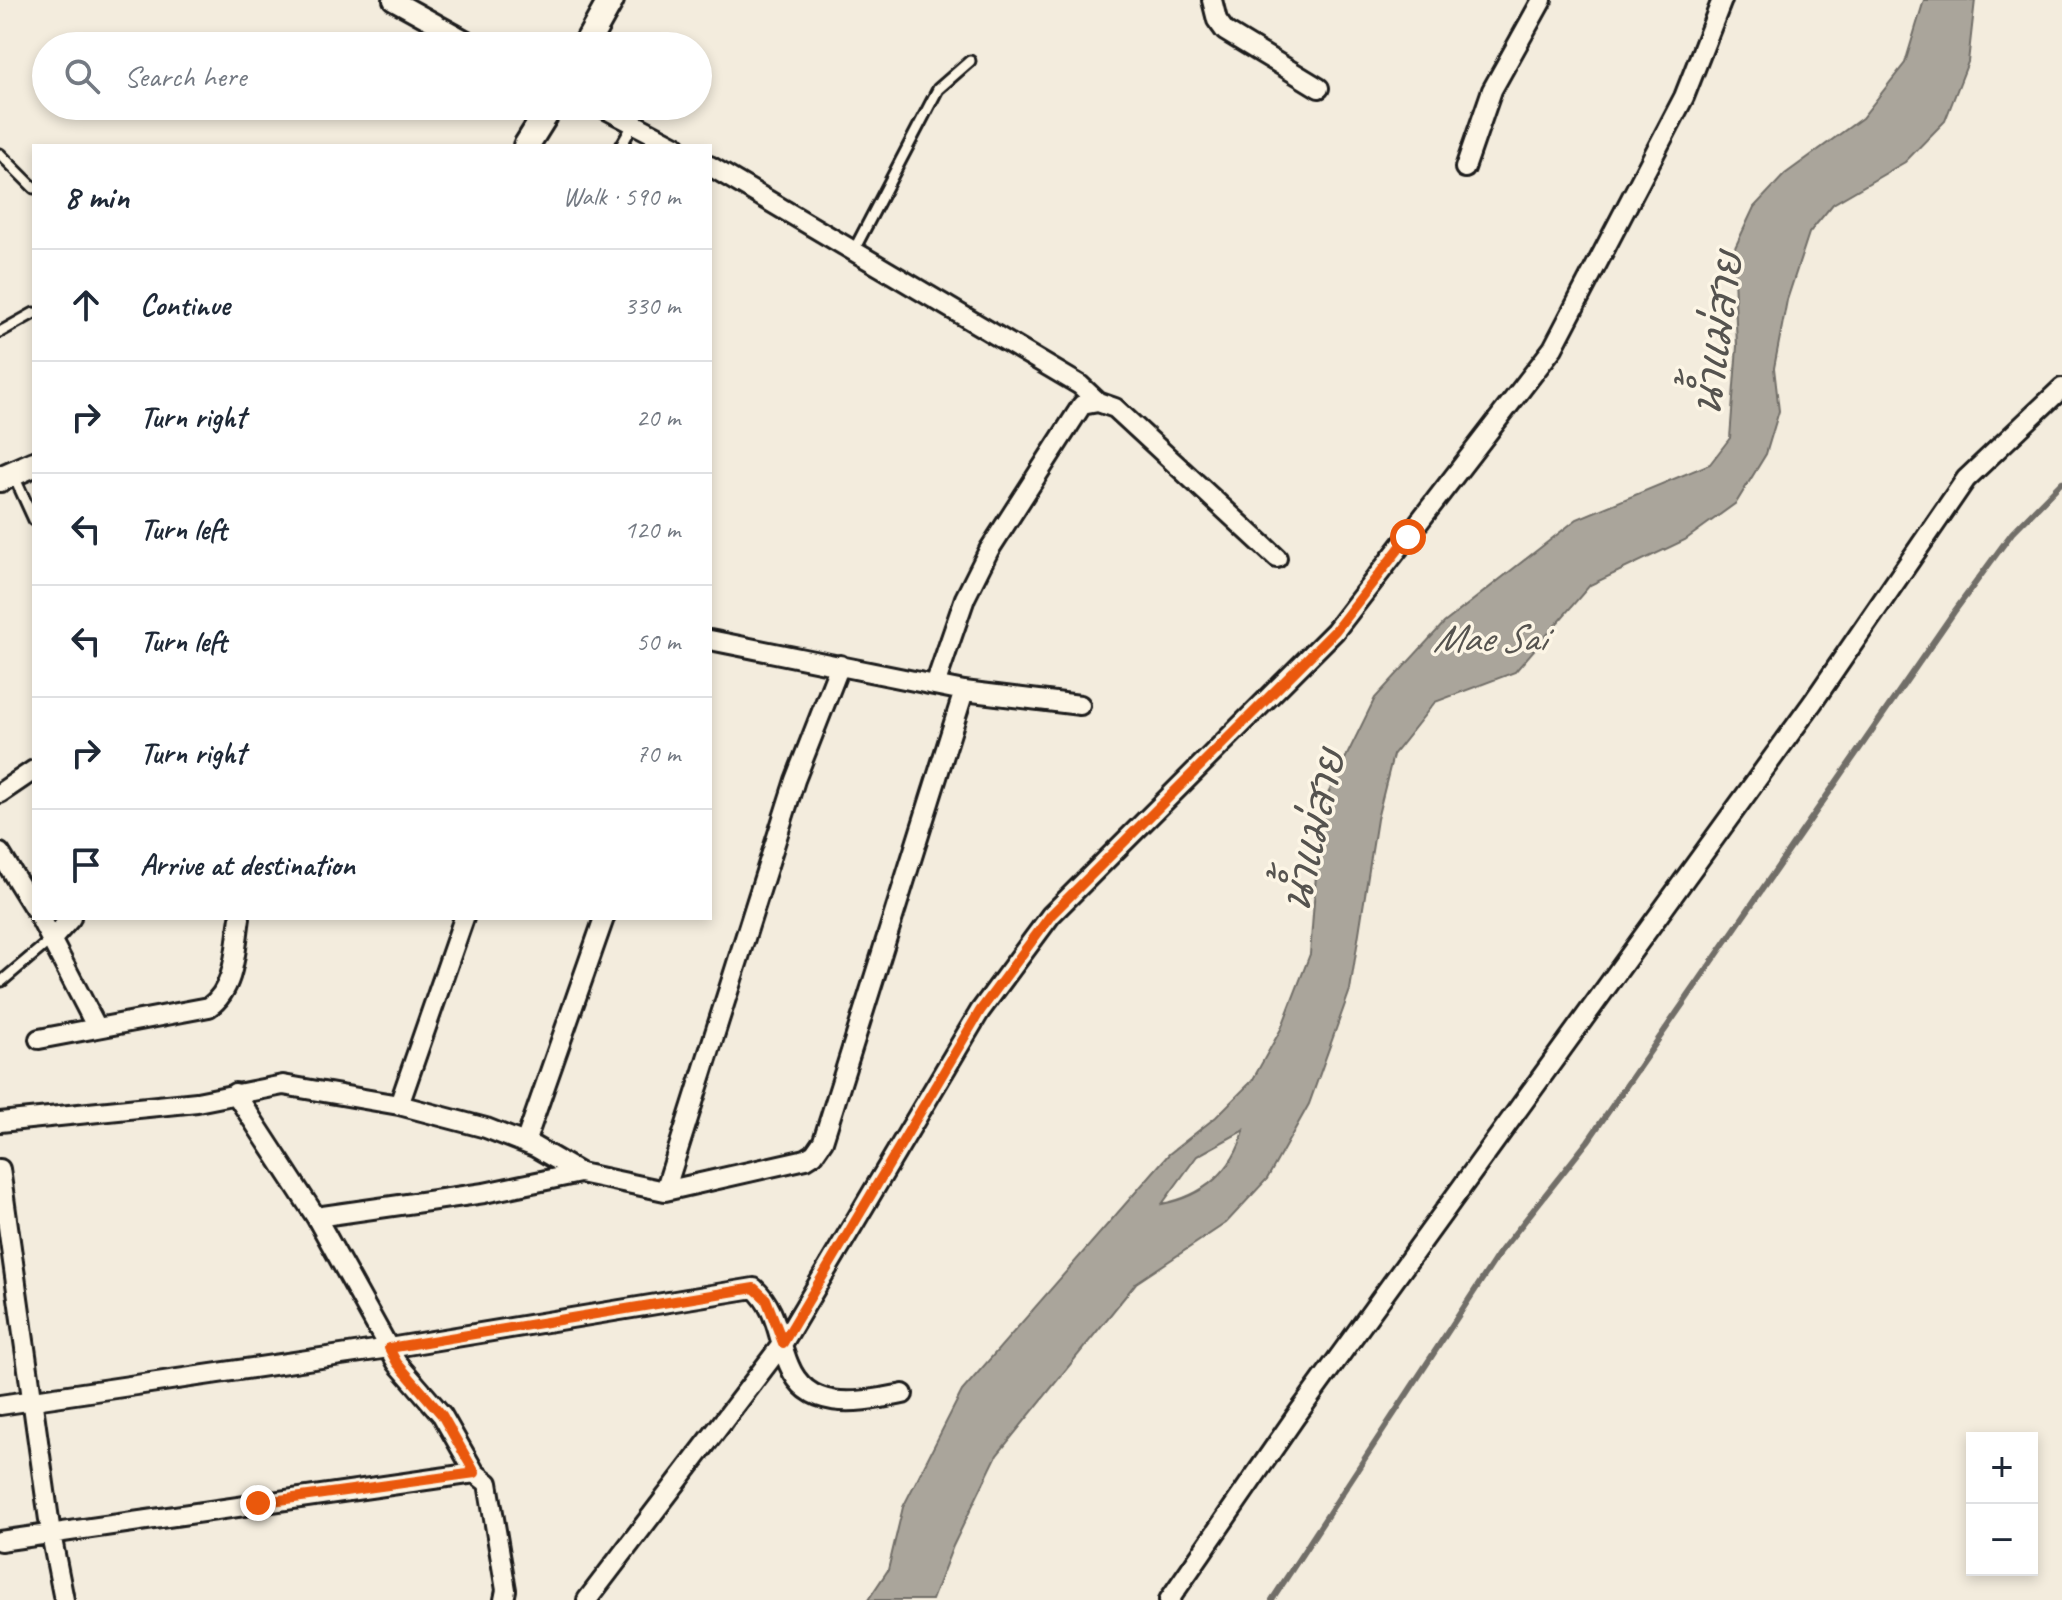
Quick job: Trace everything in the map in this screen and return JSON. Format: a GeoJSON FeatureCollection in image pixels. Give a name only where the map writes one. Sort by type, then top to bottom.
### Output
{"type":"FeatureCollection","features":[{"type":"Feature","properties":{"kind":"street"},"geometry":{"type":"LineString","coordinates":[[393,0],[451,32]]}},
{"type":"Feature","properties":{"kind":"street"},"geometry":{"type":"LineString","coordinates":[[593,32],[611,0]]}},
{"type":"Feature","properties":{"kind":"street"},"geometry":{"type":"LineString","coordinates":[[1212,0],[1217,20],[1225,31],[1319,88]]}},
{"type":"Feature","properties":{"kind":"street"},"geometry":{"type":"LineString","coordinates":[[1465,168],[1492,90],[1542,0]]}},
{"type":"Feature","properties":{"kind":"street"},"geometry":{"type":"LineString","coordinates":[[587,1600],[783,1343],[980,1011],[1051,915],[1335,631],[1553,348],[1684,97],[1722,0]]}},
{"type":"Feature","properties":{"kind":"street"},"geometry":{"type":"LineString","coordinates":[[527,144],[542,120]]}},
{"type":"Feature","properties":{"kind":"street"},"geometry":{"type":"LineString","coordinates":[[628,120],[672,144]]}},
{"type":"Feature","properties":{"kind":"street"},"geometry":{"type":"LineString","coordinates":[[712,167],[855,248],[1080,385],[1098,402],[1115,408],[1277,558]]}},
{"type":"Feature","properties":{"kind":"street"},"geometry":{"type":"LineString","coordinates":[[1169,1600],[1296,1416],[1813,702],[1966,479],[2062,388]]}},
{"type":"Feature","properties":{"kind":"street"},"geometry":{"type":"LineString","coordinates":[[935,685],[965,598],[989,550],[1082,405],[1098,402]]}},
{"type":"Feature","properties":{"kind":"street"},"geometry":{"type":"LineString","coordinates":[[712,640],[964,691],[1080,705]]}},
{"type":"Feature","properties":{"kind":"street"},"geometry":{"type":"LineString","coordinates":[[665,1191],[795,780],[840,665]]}},
{"type":"Feature","properties":{"kind":"street"},"geometry":{"type":"LineString","coordinates":[[0,1122],[197,1102],[283,1085],[399,1105],[486,1128],[525,1143],[580,1173],[665,1191],[806,1159],[823,1141],[964,691]]}},
{"type":"Feature","properties":{"kind":"street"},"geometry":{"type":"LineString","coordinates":[[0,793],[32,771]]}},
{"type":"Feature","properties":{"kind":"street"},"geometry":{"type":"LineString","coordinates":[[0,853],[32,905]]}},
{"type":"Feature","properties":{"kind":"street"},"geometry":{"type":"LineString","coordinates":[[41,920],[96,1026]]}},
{"type":"Feature","properties":{"kind":"street"},"geometry":{"type":"LineString","coordinates":[[53,938],[69,920]]}},
{"type":"Feature","properties":{"kind":"street"},"geometry":{"type":"LineString","coordinates":[[39,1039],[209,1007],[218,1000],[230,981],[240,920]]}},
{"type":"Feature","properties":{"kind":"street"},"geometry":{"type":"LineString","coordinates":[[399,1105],[463,920]]}},
{"type":"Feature","properties":{"kind":"street"},"geometry":{"type":"LineString","coordinates":[[525,1143],[603,920]]}},
{"type":"Feature","properties":{"kind":"street"},"geometry":{"type":"LineString","coordinates":[[235,1093],[316,1217],[397,1363],[442,1415],[475,1473],[488,1483],[506,1590],[504,1600]]}},
{"type":"Feature","properties":{"kind":"street"},"geometry":{"type":"LineString","coordinates":[[0,1169],[7,1265],[64,1600]]}},
{"type":"Feature","properties":{"kind":"street"},"geometry":{"type":"LineString","coordinates":[[316,1217],[484,1193],[580,1173]]}},
{"type":"Feature","properties":{"kind":"street"},"geometry":{"type":"LineString","coordinates":[[0,1405],[389,1348],[754,1288],[766,1299],[789,1368],[809,1390],[823,1399],[849,1404],[903,1394]]}},
{"type":"Feature","properties":{"kind":"street"},"geometry":{"type":"LineString","coordinates":[[0,1541],[475,1473]]}},
{"type":"Feature","properties":{"kind":"lane"},"geometry":{"type":"LineString","coordinates":[[855,248],[938,89],[970,61]]}},
{"type":"Feature","properties":{"kind":"lane"},"geometry":{"type":"LineString","coordinates":[[622,144],[634,123]]}},
{"type":"Feature","properties":{"kind":"lane"},"geometry":{"type":"LineString","coordinates":[[0,154],[32,186]]}},
{"type":"Feature","properties":{"kind":"lane"},"geometry":{"type":"LineString","coordinates":[[0,332],[32,314]]}},
{"type":"Feature","properties":{"kind":"lane"},"geometry":{"type":"LineString","coordinates":[[16,472],[32,515]]}},
{"type":"Feature","properties":{"kind":"lane"},"geometry":{"type":"LineString","coordinates":[[2,981],[53,938]]}},
{"type":"Feature","properties":{"kind":"water","name":"Mae Sai"},"geometry":{"type":"Polygon","coordinates":[[[1924,0],[1975,0],[1968,62],[1945,121],[1905,162],[1833,204],[1809,233],[1787,300],[1774,368],[1779,411],[1766,454],[1736,503],[1685,540],[1590,585],[1515,672],[1435,702],[1393,755],[1377,819],[1350,990],[1309,1104],[1267,1179],[1226,1223],[1136,1283],[997,1455],[953,1546],[932,1600],[868,1600],[888,1570],[903,1507],[962,1391],[1169,1154],[1216,1117],[1252,1081],[1281,1029],[1310,954],[1321,808],[1375,698],[1444,623],[1577,519],[1710,464],[1730,438],[1737,346],[1733,252],[1754,207],[1785,174],[1862,118],[1905,63],[1924,0]],[[1244,1130],[1197,1156],[1162,1204],[1191,1195],[1215,1179],[1233,1158],[1244,1130]]]}},
{"type":"Feature","properties":{"kind":"waterway"},"geometry":{"type":"LineString","coordinates":[[1272,1600],[1500,1252],[1588,1141],[1954,612],[2012,533],[2062,482]]}},
{"type":"Feature","properties":{"kind":"route"},"geometry":{"type":"LineString","coordinates":[[258,1503],[475,1473],[442,1415],[397,1363],[389,1348],[732,1289],[754,1288],[766,1299],[774,1314],[783,1343],[980,1011],[1051,915],[1335,631],[1408,537]]}},
{"type":"Feature","properties":{"kind":"water label","name":"น้ำแม่สาย"},"geometry":{"type":"Point","coordinates":[1718,333]}},
{"type":"Feature","properties":{"kind":"water label","name":"น้ำแม่สาย"},"geometry":{"type":"Point","coordinates":[1314,830]}}]}
